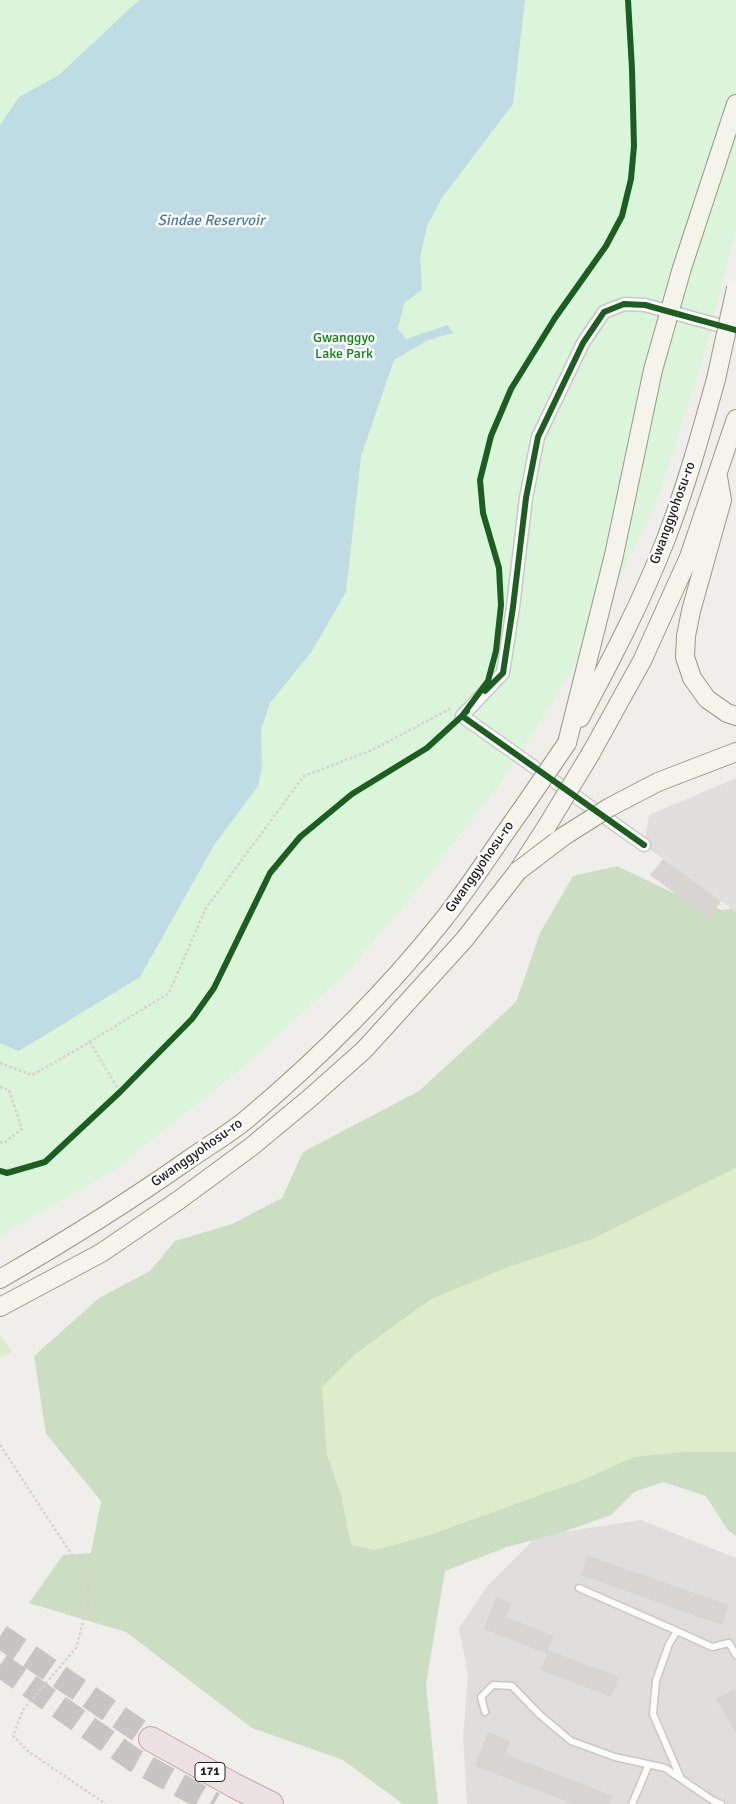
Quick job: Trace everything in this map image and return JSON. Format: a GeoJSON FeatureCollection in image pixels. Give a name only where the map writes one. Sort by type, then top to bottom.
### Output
{"type":"FeatureCollection","features":[{"type":"Feature","properties":{"kind":"highway","name":"171"},"geometry":{"type":"LineString","coordinates":[[151,1739],[271,1804]]}},
{"type":"Feature","properties":{"kind":"main road"},"geometry":{"type":"LineString","coordinates":[[566,743],[614,554],[653,370],[669,311],[736,104]]}},
{"type":"Feature","properties":{"kind":"main road","name":"Gwanggyohosu-ro"},"geometry":{"type":"LineString","coordinates":[[0,1279],[84,1230],[245,1120],[344,1030],[393,978],[443,920],[522,809],[566,743],[622,640],[666,540],[694,458],[716,379],[736,288]]}},
{"type":"Feature","properties":{"kind":"main road","name":"Gwanggyohosu-ro"},"geometry":{"type":"LineString","coordinates":[[0,1307],[101,1253],[179,1200],[251,1147],[364,1050],[464,940],[518,870],[547,826],[591,753],[646,653],[689,557],[736,419]]}},
{"type":"Feature","properties":{"kind":"main road"},"geometry":{"type":"LineString","coordinates":[[718,472],[722,500],[691,611],[686,636],[685,657],[692,678],[707,699],[727,713],[736,716]]}},
{"type":"Feature","properties":{"kind":"main road"},"geometry":{"type":"LineString","coordinates":[[518,870],[564,836],[610,807],[658,782],[736,752]]}},
{"type":"Feature","properties":{"kind":"street"},"geometry":{"type":"LineString","coordinates":[[644,845],[462,716],[503,673],[526,498],[538,437],[582,343],[604,312],[624,304],[645,304],[736,330]]}},
{"type":"Feature","properties":{"kind":"lane"},"geometry":{"type":"LineString","coordinates":[[579,1588],[712,1647],[729,1644],[736,1655]]}},
{"type":"Feature","properties":{"kind":"lane"},"geometry":{"type":"LineString","coordinates":[[677,1631],[669,1644],[656,1681],[653,1714],[682,1780]]}},
{"type":"Feature","properties":{"kind":"lane"},"geometry":{"type":"LineString","coordinates":[[485,1712],[481,1697],[493,1685],[512,1686],[540,1715],[571,1741],[615,1757],[664,1768],[721,1804]]}},
{"type":"Feature","properties":{"kind":"lane"},"geometry":{"type":"LineString","coordinates":[[632,1804],[649,1764]]}},
{"type":"Feature","properties":{"kind":"path"},"geometry":{"type":"LineString","coordinates":[[0,1063],[32,1075],[90,1042],[169,992],[206,908],[304,776],[372,750],[460,704]]}},
{"type":"Feature","properties":{"kind":"path"},"geometry":{"type":"LineString","coordinates":[[90,1042],[120,1092]]}},
{"type":"Feature","properties":{"kind":"path"},"geometry":{"type":"LineString","coordinates":[[0,1087],[9,1090],[22,1129],[4,1143],[0,1142]]}},
{"type":"Feature","properties":{"kind":"path"},"geometry":{"type":"LineString","coordinates":[[0,1445],[87,1578],[90,1597],[76,1648],[23,1710],[13,1736],[29,1752],[106,1804]]}},
{"type":"Feature","properties":{"kind":"shaded area"},"geometry":{"type":"Polygon","coordinates":[[[736,778],[736,912],[644,845],[649,815],[736,778]]]}},
{"type":"Feature","properties":{"kind":"shaded area"},"geometry":{"type":"Polygon","coordinates":[[[641,1520],[736,1558],[736,1804],[467,1804],[463,1737],[468,1675],[459,1628],[488,1585],[537,1536],[641,1520]]]}},
{"type":"Feature","properties":{"kind":"green space","name":"Gwanggyo Lake Park"},"geometry":{"type":"Polygon","coordinates":[[[0,0],[736,0],[736,228],[704,356],[659,495],[609,601],[553,703],[499,785],[413,895],[345,974],[242,1068],[114,1170],[0,1236],[0,0]]]}},
{"type":"Feature","properties":{"kind":"green space"},"geometry":{"type":"Polygon","coordinates":[[[617,866],[686,899],[722,910],[736,908],[736,1168],[592,1239],[511,1266],[431,1299],[355,1354],[322,1387],[327,1455],[341,1496],[351,1545],[375,1550],[430,1535],[585,1479],[634,1457],[685,1452],[736,1452],[736,1536],[727,1529],[706,1496],[663,1482],[634,1492],[611,1515],[563,1532],[507,1547],[445,1571],[426,1684],[438,1804],[403,1804],[343,1760],[252,1728],[126,1632],[29,1603],[63,1555],[91,1553],[101,1501],[46,1434],[34,1356],[99,1298],[150,1271],[175,1241],[232,1224],[282,1198],[303,1152],[419,1091],[516,1002],[540,933],[573,876],[617,866]]]}},
{"type":"Feature","properties":{"kind":"green space"},"geometry":{"type":"Polygon","coordinates":[[[736,955],[736,1511],[713,1491],[658,1478],[332,1596],[280,1406],[736,955]]]}},
{"type":"Feature","properties":{"kind":"green space"},"geometry":{"type":"Polygon","coordinates":[[[0,1334],[12,1352],[0,1358],[0,1334]]]}},
{"type":"Feature","properties":{"kind":"water","name":"Sindae Reservoir"},"geometry":{"type":"Polygon","coordinates":[[[139,0],[525,0],[513,104],[441,199],[427,226],[420,258],[422,290],[404,303],[398,329],[406,339],[448,325],[453,333],[428,340],[394,360],[361,456],[346,592],[312,651],[270,703],[261,730],[262,767],[258,786],[214,845],[140,977],[19,1051],[0,1043],[0,125],[19,97],[59,75],[139,0]]]}},
{"type":"Feature","properties":{"kind":"building"},"geometry":{"type":"Polygon","coordinates":[[[663,859],[721,901],[710,919],[650,875],[663,859]]]}},
{"type":"Feature","properties":{"kind":"building"},"geometry":{"type":"Polygon","coordinates":[[[588,1556],[729,1605],[722,1625],[581,1575],[588,1556]]]}},
{"type":"Feature","properties":{"kind":"building"},"geometry":{"type":"Polygon","coordinates":[[[496,1597],[511,1603],[506,1617],[554,1636],[548,1650],[619,1677],[611,1697],[541,1670],[547,1654],[484,1629],[496,1597]]]}},
{"type":"Feature","properties":{"kind":"building"},"geometry":{"type":"Polygon","coordinates":[[[735,1688],[736,1690],[736,1733],[716,1699],[735,1688]]]}},
{"type":"Feature","properties":{"kind":"building"},"geometry":{"type":"Polygon","coordinates":[[[488,1732],[510,1741],[505,1754],[613,1796],[609,1804],[574,1804],[475,1766],[488,1732]]]}},
{"type":"Feature","properties":{"kind":"tunnel"},"geometry":{"type":"LineString","coordinates":[[0,1636],[151,1739]]}},
{"type":"Feature","properties":{"kind":"tunnel"},"geometry":{"type":"LineString","coordinates":[[0,1665],[134,1760],[214,1804]]}},
{"type":"Feature","properties":{"kind":"cycle path"},"geometry":{"type":"LineString","coordinates":[[0,1171],[7,1173],[45,1162],[120,1092],[192,1019],[214,988],[270,873],[300,837],[352,794],[427,748],[462,716],[488,681],[496,651],[501,605],[499,568],[483,513],[480,480],[491,436],[511,389],[555,318],[606,246],[622,216],[631,179],[634,146],[628,0]]}},
{"type":"Feature","properties":{"kind":"cycle path"},"geometry":{"type":"LineString","coordinates":[[485,691],[503,673],[526,498],[538,437],[583,343],[604,312],[624,304],[645,305],[736,330]]}},
{"type":"Feature","properties":{"kind":"cycle path"},"geometry":{"type":"LineString","coordinates":[[467,711],[462,716],[644,845]]}}]}
